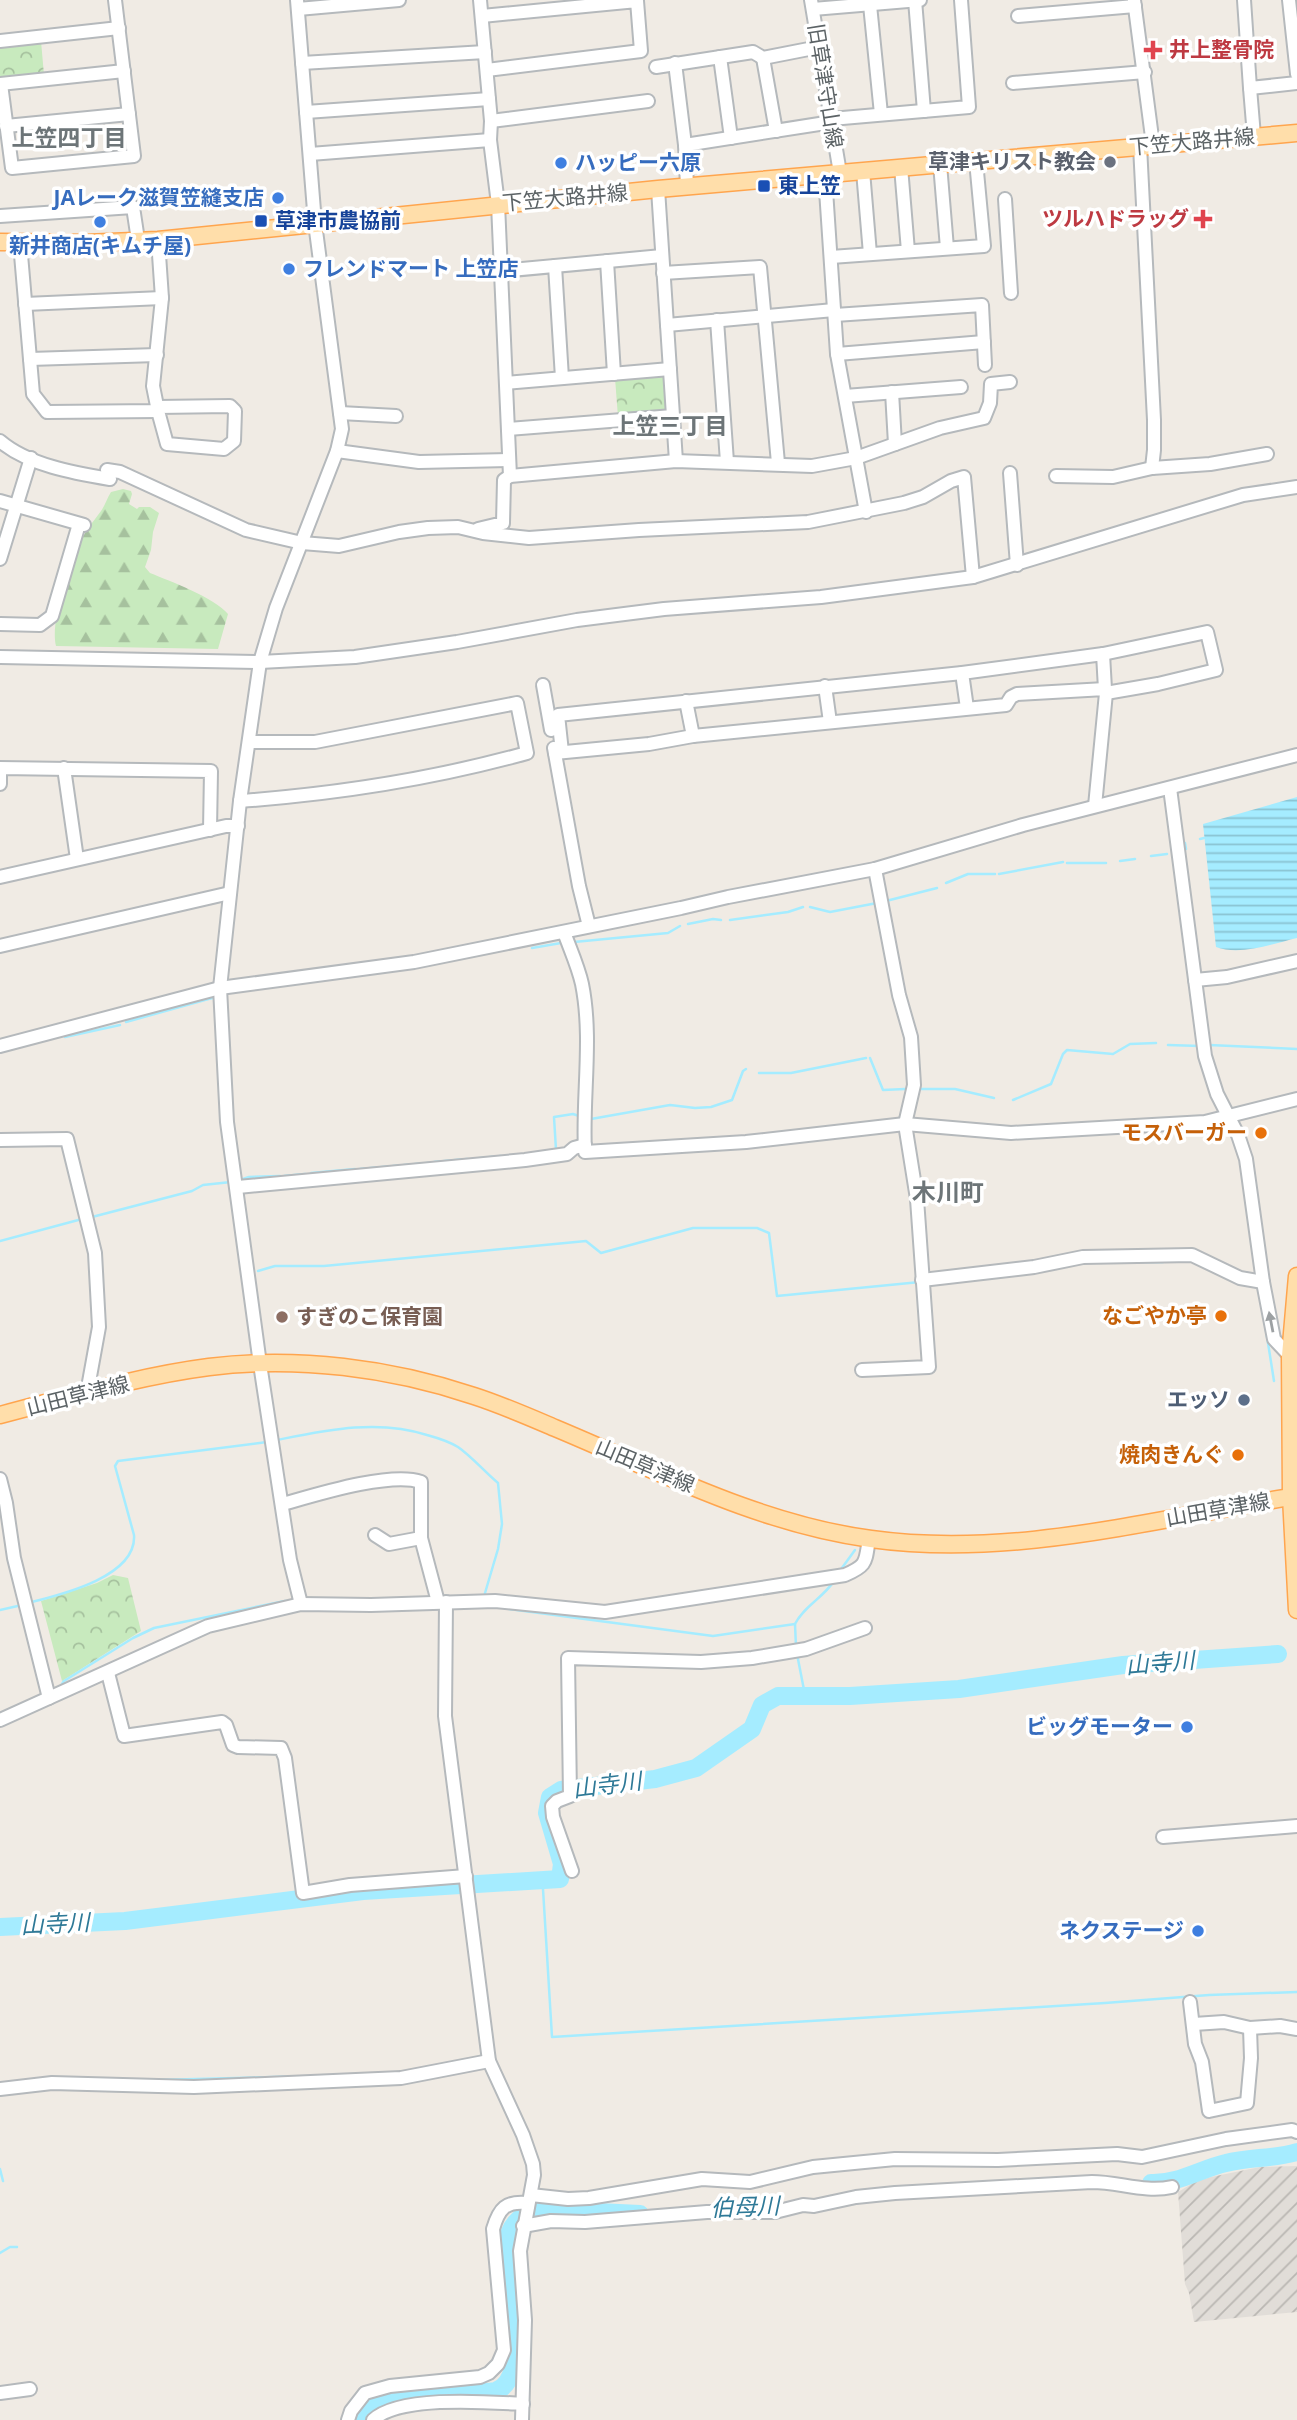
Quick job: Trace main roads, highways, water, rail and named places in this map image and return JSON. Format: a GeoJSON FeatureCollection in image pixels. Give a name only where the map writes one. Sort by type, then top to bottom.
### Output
{"type":"FeatureCollection","features":[{"type":"Feature","properties":{"kind":"main road","name":"下笠大路井線"},"geometry":{"type":"LineString","coordinates":[[0,242],[158,240],[687,186],[1297,133]]}},
{"type":"Feature","properties":{"kind":"main road"},"geometry":{"type":"LineString","coordinates":[[1297,1276],[1290,1356],[1297,1610]]}},
{"type":"Feature","properties":{"kind":"main road","name":"山田草津線"},"geometry":{"type":"LineString","coordinates":[[0,1415],[164,1374],[212,1367],[313,1365],[380,1371],[463,1392],[739,1505],[807,1526],[869,1539],[928,1545],[1028,1541],[1294,1496]]}},
{"type":"Feature","properties":{"kind":"water"},"geometry":{"type":"Polygon","coordinates":[[[1297,797],[1297,938],[1246,950],[1216,947],[1203,824],[1297,797]]]}},
{"type":"Feature","properties":{"kind":"waterway"},"geometry":{"type":"LineString","coordinates":[[1200,839],[1204,838]]}},
{"type":"Feature","properties":{"kind":"waterway"},"geometry":{"type":"LineString","coordinates":[[1185,843],[1186,849]]}},
{"type":"Feature","properties":{"kind":"waterway"},"geometry":{"type":"LineString","coordinates":[[1151,856],[1167,854]]}},
{"type":"Feature","properties":{"kind":"waterway"},"geometry":{"type":"LineString","coordinates":[[1120,861],[1135,859]]}},
{"type":"Feature","properties":{"kind":"waterway"},"geometry":{"type":"LineString","coordinates":[[999,874],[1063,862]]}},
{"type":"Feature","properties":{"kind":"waterway"},"geometry":{"type":"LineString","coordinates":[[1067,863],[1106,863]]}},
{"type":"Feature","properties":{"kind":"waterway"},"geometry":{"type":"LineString","coordinates":[[946,883],[968,874],[995,874]]}},
{"type":"Feature","properties":{"kind":"waterway"},"geometry":{"type":"LineString","coordinates":[[886,901],[937,888]]}},
{"type":"Feature","properties":{"kind":"waterway"},"geometry":{"type":"LineString","coordinates":[[810,907],[830,912],[877,903]]}},
{"type":"Feature","properties":{"kind":"waterway"},"geometry":{"type":"LineString","coordinates":[[730,920],[788,912],[803,907]]}},
{"type":"Feature","properties":{"kind":"waterway"},"geometry":{"type":"LineString","coordinates":[[688,924],[721,920]]}},
{"type":"Feature","properties":{"kind":"waterway"},"geometry":{"type":"LineString","coordinates":[[574,942],[668,933],[680,926]]}},
{"type":"Feature","properties":{"kind":"waterway"},"geometry":{"type":"LineString","coordinates":[[532,948],[561,943]]}},
{"type":"Feature","properties":{"kind":"waterway"},"geometry":{"type":"LineString","coordinates":[[126,1022],[212,998]]}},
{"type":"Feature","properties":{"kind":"waterway"},"geometry":{"type":"LineString","coordinates":[[65,1037],[120,1025]]}},
{"type":"Feature","properties":{"kind":"waterway"},"geometry":{"type":"LineString","coordinates":[[1013,1100],[1051,1084],[1067,1050],[1113,1054],[1130,1044],[1156,1043]]}},
{"type":"Feature","properties":{"kind":"waterway"},"geometry":{"type":"LineString","coordinates":[[1168,1045],[1200,1046]]}},
{"type":"Feature","properties":{"kind":"waterway"},"geometry":{"type":"LineString","coordinates":[[1209,1045],[1297,1049]]}},
{"type":"Feature","properties":{"kind":"waterway"},"geometry":{"type":"LineString","coordinates":[[759,1073],[791,1073],[866,1058]]}},
{"type":"Feature","properties":{"kind":"waterway"},"geometry":{"type":"LineString","coordinates":[[870,1058],[883,1090],[905,1089]]}},
{"type":"Feature","properties":{"kind":"waterway"},"geometry":{"type":"LineString","coordinates":[[591,1119],[670,1105],[711,1107],[732,1100],[746,1069]]}},
{"type":"Feature","properties":{"kind":"waterway"},"geometry":{"type":"LineString","coordinates":[[918,1089],[955,1089],[994,1098]]}},
{"type":"Feature","properties":{"kind":"waterway"},"geometry":{"type":"LineString","coordinates":[[556,1150],[554,1117],[573,1114],[579,1116]]}},
{"type":"Feature","properties":{"kind":"waterway"},"geometry":{"type":"LineString","coordinates":[[472,1159],[501,1156]]}},
{"type":"Feature","properties":{"kind":"waterway"},"geometry":{"type":"LineString","coordinates":[[434,1162],[467,1159]]}},
{"type":"Feature","properties":{"kind":"waterway"},"geometry":{"type":"LineString","coordinates":[[360,1169],[428,1163]]}},
{"type":"Feature","properties":{"kind":"waterway"},"geometry":{"type":"LineString","coordinates":[[311,1173],[355,1169]]}},
{"type":"Feature","properties":{"kind":"waterway"},"geometry":{"type":"LineString","coordinates":[[284,1176],[305,1174]]}},
{"type":"Feature","properties":{"kind":"waterway"},"geometry":{"type":"LineString","coordinates":[[243,1179],[280,1176]]}},
{"type":"Feature","properties":{"kind":"waterway"},"geometry":{"type":"LineString","coordinates":[[92,1217],[192,1191],[203,1185],[231,1182]]}},
{"type":"Feature","properties":{"kind":"waterway"},"geometry":{"type":"LineString","coordinates":[[0,1241],[82,1219]]}},
{"type":"Feature","properties":{"kind":"waterway"},"geometry":{"type":"LineString","coordinates":[[258,1271],[275,1266],[324,1266],[586,1241],[601,1253],[693,1228],[757,1228],[769,1233],[777,1296],[920,1282]]}},
{"type":"Feature","properties":{"kind":"waterway"},"geometry":{"type":"LineString","coordinates":[[1142,1262],[1163,1262]]}},
{"type":"Feature","properties":{"kind":"waterway"},"geometry":{"type":"LineString","coordinates":[[1042,1271],[1069,1266]]}},
{"type":"Feature","properties":{"kind":"waterway"},"geometry":{"type":"LineString","coordinates":[[1265,1324],[1274,1381]]}},
{"type":"Feature","properties":{"kind":"waterway"},"geometry":{"type":"LineString","coordinates":[[277,1440],[352,1428],[390,1428],[409,1430],[439,1439],[463,1451],[498,1483],[502,1524],[485,1598]]}},
{"type":"Feature","properties":{"kind":"waterway"},"geometry":{"type":"LineString","coordinates":[[28,1603],[94,1582],[110,1573],[132,1550],[134,1535],[115,1466],[118,1461],[267,1442]]}},
{"type":"Feature","properties":{"kind":"waterway"},"geometry":{"type":"LineString","coordinates":[[839,1572],[855,1550]]}},
{"type":"Feature","properties":{"kind":"waterway"},"geometry":{"type":"LineString","coordinates":[[795,1624],[803,1612],[834,1581]]}},
{"type":"Feature","properties":{"kind":"waterway"},"geometry":{"type":"LineString","coordinates":[[60,1687],[64,1681],[154,1628],[285,1601]]}},
{"type":"Feature","properties":{"kind":"waterway"},"geometry":{"type":"LineString","coordinates":[[0,1610],[22,1605]]}},
{"type":"Feature","properties":{"kind":"waterway"},"geometry":{"type":"LineString","coordinates":[[509,1609],[713,1636],[795,1624],[796,1647]]}},
{"type":"Feature","properties":{"kind":"waterway"},"geometry":{"type":"LineString","coordinates":[[797,1654],[805,1695]]}},
{"type":"Feature","properties":{"kind":"waterway","name":"山寺川"},"geometry":{"type":"LineString","coordinates":[[0,1927],[125,1921],[363,1891],[560,1879],[562,1864],[547,1813],[550,1797],[561,1790],[655,1779],[696,1768],[752,1729],[762,1705],[778,1696],[850,1696],[959,1689],[1123,1665],[1278,1654]]}},
{"type":"Feature","properties":{"kind":"waterway"},"geometry":{"type":"LineString","coordinates":[[543,1889],[552,2037],[1209,1995],[1297,1992]]}},
{"type":"Feature","properties":{"kind":"waterway"},"geometry":{"type":"LineString","coordinates":[[157,2080],[315,2076]]}},
{"type":"Feature","properties":{"kind":"waterway","name":"伯母川"},"geometry":{"type":"LineString","coordinates":[[1151,2183],[1170,2181],[1235,2161],[1297,2152]]}},
{"type":"Feature","properties":{"kind":"waterway"},"geometry":{"type":"LineString","coordinates":[[0,2169],[3,2181]]}},
{"type":"Feature","properties":{"kind":"waterway","name":"伯母川"},"geometry":{"type":"LineString","coordinates":[[358,2420],[371,2407],[381,2402],[431,2392],[491,2392],[506,2383],[513,2368],[517,2325],[507,2244],[512,2227],[524,2215],[535,2209],[640,2214]]}},
{"type":"Feature","properties":{"kind":"waterway"},"geometry":{"type":"LineString","coordinates":[[0,2253],[10,2247],[17,2247]]}},
{"type":"Feature","properties":{"kind":"place","name":"井上整骨院"},"geometry":{"type":"Point","coordinates":[1153,50]}},
{"type":"Feature","properties":{"kind":"place","name":"草津キリスト教会"},"geometry":{"type":"Point","coordinates":[1110,162]}},
{"type":"Feature","properties":{"kind":"place","name":"ハッピー六原"},"geometry":{"type":"Point","coordinates":[561,163]}},
{"type":"Feature","properties":{"kind":"place","name":"東上笠"},"geometry":{"type":"Point","coordinates":[764,186]}},
{"type":"Feature","properties":{"kind":"place","name":"JAレーク滋賀笠縫支店"},"geometry":{"type":"Point","coordinates":[278,198]}},
{"type":"Feature","properties":{"kind":"place","name":"ツルハドラッグ"},"geometry":{"type":"Point","coordinates":[1203,219]}},
{"type":"Feature","properties":{"kind":"place","name":"草津市農協前"},"geometry":{"type":"Point","coordinates":[261,221]}},
{"type":"Feature","properties":{"kind":"place","name":"新井商店(キムチ屋)"},"geometry":{"type":"Point","coordinates":[100,222]}},
{"type":"Feature","properties":{"kind":"place","name":"フレンドマート 上笠店"},"geometry":{"type":"Point","coordinates":[289,269]}},
{"type":"Feature","properties":{"kind":"place","name":"モスバーガー"},"geometry":{"type":"Point","coordinates":[1261,1133]}},
{"type":"Feature","properties":{"kind":"place","name":"なごやか亭"},"geometry":{"type":"Point","coordinates":[1221,1316]}},
{"type":"Feature","properties":{"kind":"place","name":"すぎのこ保育園"},"geometry":{"type":"Point","coordinates":[282,1317]}},
{"type":"Feature","properties":{"kind":"place","name":"エッソ"},"geometry":{"type":"Point","coordinates":[1244,1400]}},
{"type":"Feature","properties":{"kind":"place","name":"焼肉きんぐ"},"geometry":{"type":"Point","coordinates":[1238,1455]}},
{"type":"Feature","properties":{"kind":"place","name":"ビッグモーター"},"geometry":{"type":"Point","coordinates":[1187,1727]}},
{"type":"Feature","properties":{"kind":"place","name":"ネクステージ"},"geometry":{"type":"Point","coordinates":[1198,1931]}},
{"type":"Feature","properties":{"kind":"district","name":"上笠四丁目"},"geometry":{"type":"Point","coordinates":[69,138]}},
{"type":"Feature","properties":{"kind":"district","name":"上笠三丁目"},"geometry":{"type":"Point","coordinates":[670,426]}},
{"type":"Feature","properties":{"kind":"district","name":"木川町"},"geometry":{"type":"Point","coordinates":[948,1193]}}]}
